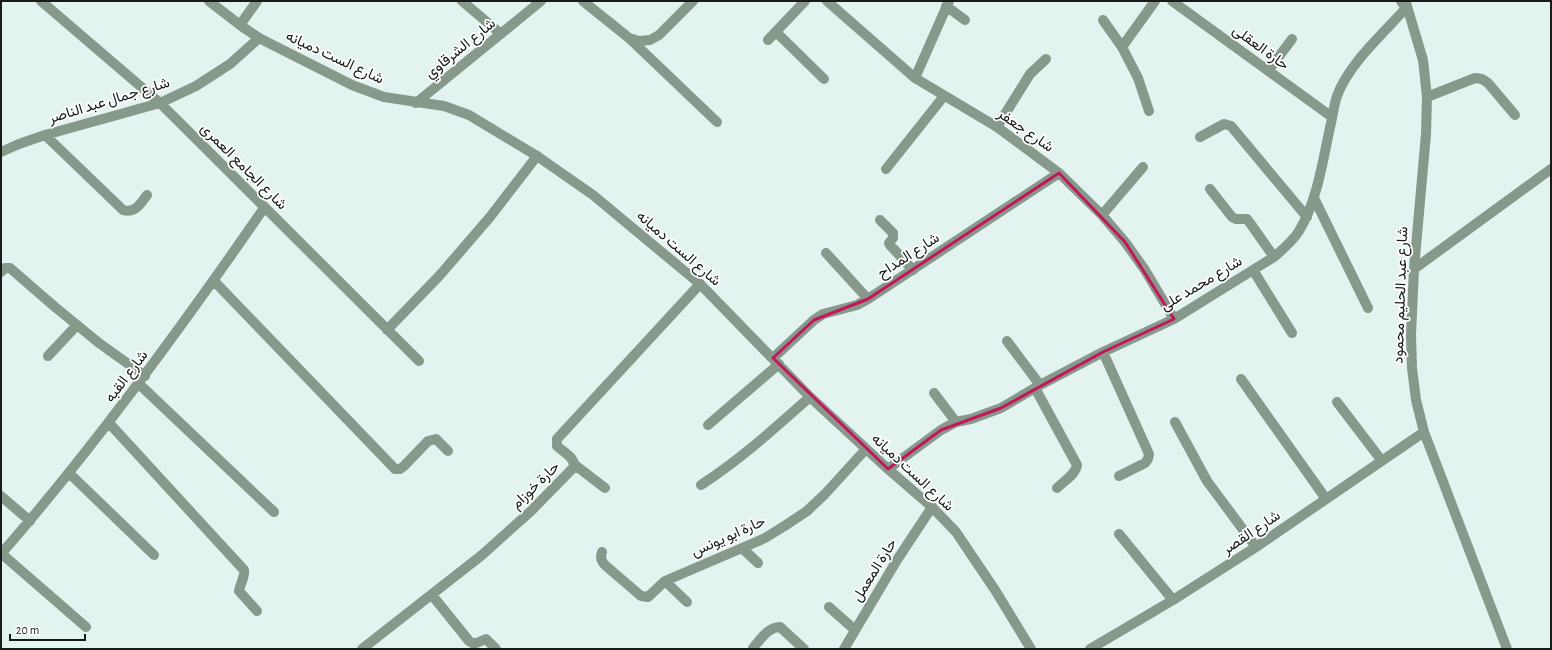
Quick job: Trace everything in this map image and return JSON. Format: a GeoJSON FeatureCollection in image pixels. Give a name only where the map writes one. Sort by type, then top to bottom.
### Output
{"type":"FeatureCollection","features":[{"type":"Feature","properties":{"kind":"street","name":"شارع الجامع العمرى"},"geometry":{"type":"LineString","coordinates":[[41,1],[160,103],[419,361]]}},
{"type":"Feature","properties":{"kind":"street","name":"شارع الست دميانه"},"geometry":{"type":"LineString","coordinates":[[209,1],[259,38],[352,85],[384,97],[444,106],[469,115],[537,156],[593,195],[700,284],[810,397],[888,469],[932,507],[960,538],[995,590],[1031,649]]}},
{"type":"Feature","properties":{"kind":"street"},"geometry":{"type":"LineString","coordinates":[[240,25],[257,1]]}},
{"type":"Feature","properties":{"kind":"street"},"geometry":{"type":"LineString","coordinates":[[462,1],[501,34]]}},
{"type":"Feature","properties":{"kind":"street","name":"شارع الشرقاوي"},"geometry":{"type":"LineString","coordinates":[[416,103],[541,1]]}},
{"type":"Feature","properties":{"kind":"street"},"geometry":{"type":"LineString","coordinates":[[583,1],[628,38],[717,122]]}},
{"type":"Feature","properties":{"kind":"street"},"geometry":{"type":"LineString","coordinates":[[628,38],[639,41],[650,40],[659,35],[693,1]]}},
{"type":"Feature","properties":{"kind":"street"},"geometry":{"type":"LineString","coordinates":[[768,40],[805,1]]}},
{"type":"Feature","properties":{"kind":"street","name":"شارع جعفر"},"geometry":{"type":"LineString","coordinates":[[827,1],[914,78],[997,127],[1059,173],[1102,215],[1125,242],[1145,270],[1174,319]]}},
{"type":"Feature","properties":{"kind":"street"},"geometry":{"type":"LineString","coordinates":[[1122,47],[1155,1]]}},
{"type":"Feature","properties":{"kind":"street","name":"حارة العقلى"},"geometry":{"type":"LineString","coordinates":[[1172,1],[1332,117]]}},
{"type":"Feature","properties":{"kind":"street","name":"شارع عبد الحليم محمود"},"geometry":{"type":"LineString","coordinates":[[1404,3],[1423,60],[1427,98],[1426,134],[1414,269],[1411,335],[1412,368],[1416,400],[1424,432],[1507,649]]}},
{"type":"Feature","properties":{"kind":"street","name":"شارع محمد على"},"geometry":{"type":"LineString","coordinates":[[888,469],[940,430],[956,422],[972,419],[1001,408],[1038,386],[1103,352],[1174,319],[1274,257],[1287,246],[1299,232],[1307,217],[1314,198],[1337,97],[1345,78],[1404,3]]}},
{"type":"Feature","properties":{"kind":"street"},"geometry":{"type":"LineString","coordinates":[[914,78],[948,4],[966,20]]}},
{"type":"Feature","properties":{"kind":"street"},"geometry":{"type":"LineString","coordinates":[[1103,20],[1122,47],[1138,78],[1149,110]]}},
{"type":"Feature","properties":{"kind":"street"},"geometry":{"type":"LineString","coordinates":[[776,32],[824,79]]}},
{"type":"Feature","properties":{"kind":"street","name":"شارع جمال عبد الناصر"},"geometry":{"type":"LineString","coordinates":[[1,152],[45,135],[160,103],[196,86],[230,64],[259,38]]}},
{"type":"Feature","properties":{"kind":"street"},"geometry":{"type":"LineString","coordinates":[[1268,71],[1292,39]]}},
{"type":"Feature","properties":{"kind":"street"},"geometry":{"type":"LineString","coordinates":[[997,127],[1030,74],[1046,59]]}},
{"type":"Feature","properties":{"kind":"street"},"geometry":{"type":"LineString","coordinates":[[1427,98],[1475,78],[1482,79],[1488,83],[1515,115]]}},
{"type":"Feature","properties":{"kind":"street"},"geometry":{"type":"LineString","coordinates":[[886,169],[944,96]]}},
{"type":"Feature","properties":{"kind":"street"},"geometry":{"type":"LineString","coordinates":[[1200,137],[1224,124],[1231,126],[1307,217]]}},
{"type":"Feature","properties":{"kind":"street"},"geometry":{"type":"LineString","coordinates":[[45,135],[123,210],[131,211],[135,209],[147,195]]}},
{"type":"Feature","properties":{"kind":"street"},"geometry":{"type":"LineString","coordinates":[[387,330],[440,274],[490,216],[537,156]]}},
{"type":"Feature","properties":{"kind":"street"},"geometry":{"type":"LineString","coordinates":[[1102,215],[1143,167]]}},
{"type":"Feature","properties":{"kind":"street"},"geometry":{"type":"LineString","coordinates":[[1414,269],[1551,169]]}},
{"type":"Feature","properties":{"kind":"street","name":"شارع المداح"},"geometry":{"type":"LineString","coordinates":[[708,425],[776,361],[814,320],[823,314],[857,305],[868,299],[1059,173]]}},
{"type":"Feature","properties":{"kind":"street"},"geometry":{"type":"LineString","coordinates":[[1210,190],[1232,217],[1236,219],[1247,219],[1274,257]]}},
{"type":"Feature","properties":{"kind":"street"},"geometry":{"type":"LineString","coordinates":[[1314,198],[1368,308]]}},
{"type":"Feature","properties":{"kind":"street","name":"شارع القبه"},"geometry":{"type":"LineString","coordinates":[[1,554],[69,473],[142,380],[214,281],[264,208]]}},
{"type":"Feature","properties":{"kind":"street"},"geometry":{"type":"LineString","coordinates":[[880,220],[893,234],[893,238],[889,243],[890,245],[912,270]]}},
{"type":"Feature","properties":{"kind":"street"},"geometry":{"type":"LineString","coordinates":[[826,253],[868,299]]}},
{"type":"Feature","properties":{"kind":"street"},"geometry":{"type":"LineString","coordinates":[[1,272],[5,268],[10,268],[142,380],[274,512]]}},
{"type":"Feature","properties":{"kind":"street"},"geometry":{"type":"LineString","coordinates":[[1253,270],[1292,333]]}},
{"type":"Feature","properties":{"kind":"street"},"geometry":{"type":"LineString","coordinates":[[214,281],[395,469],[400,469],[404,466],[428,441],[432,439],[436,439],[448,451]]}},
{"type":"Feature","properties":{"kind":"street","name":"حارة خوزام"},"geometry":{"type":"LineString","coordinates":[[362,649],[482,555],[531,511],[573,468],[575,465],[574,461],[558,446],[557,439],[700,284]]}},
{"type":"Feature","properties":{"kind":"street"},"geometry":{"type":"LineString","coordinates":[[48,356],[77,325]]}},
{"type":"Feature","properties":{"kind":"street"},"geometry":{"type":"LineString","coordinates":[[1007,341],[1038,386],[1078,465],[1074,473],[1057,488]]}},
{"type":"Feature","properties":{"kind":"street"},"geometry":{"type":"LineString","coordinates":[[1103,352],[1149,454],[1145,463],[1119,476]]}},
{"type":"Feature","properties":{"kind":"street"},"geometry":{"type":"LineString","coordinates":[[1241,379],[1326,499]]}},
{"type":"Feature","properties":{"kind":"street"},"geometry":{"type":"LineString","coordinates":[[934,393],[956,422]]}},
{"type":"Feature","properties":{"kind":"street"},"geometry":{"type":"LineString","coordinates":[[701,485],[764,439],[810,397]]}},
{"type":"Feature","properties":{"kind":"street"},"geometry":{"type":"LineString","coordinates":[[1337,402],[1382,461]]}},
{"type":"Feature","properties":{"kind":"street"},"geometry":{"type":"LineString","coordinates":[[1175,422],[1207,481],[1256,547]]}},
{"type":"Feature","properties":{"kind":"street"},"geometry":{"type":"LineString","coordinates":[[109,423],[244,570],[245,575],[239,591],[257,611]]}},
{"type":"Feature","properties":{"kind":"street","name":"شارع القصر"},"geometry":{"type":"LineString","coordinates":[[1090,649],[1173,600],[1256,547],[1424,432]]}},
{"type":"Feature","properties":{"kind":"street","name":"حارة ابو يونس"},"geometry":{"type":"LineString","coordinates":[[602,552],[600,557],[602,562],[641,596],[648,597],[665,581],[765,538],[807,510],[825,494],[866,449]]}},
{"type":"Feature","properties":{"kind":"street"},"geometry":{"type":"LineString","coordinates":[[575,465],[605,488]]}},
{"type":"Feature","properties":{"kind":"street"},"geometry":{"type":"LineString","coordinates":[[69,473],[154,555]]}},
{"type":"Feature","properties":{"kind":"street"},"geometry":{"type":"LineString","coordinates":[[1,496],[30,521]]}},
{"type":"Feature","properties":{"kind":"street","name":"حارة المعمل"},"geometry":{"type":"LineString","coordinates":[[844,649],[897,560],[932,507]]}},
{"type":"Feature","properties":{"kind":"street"},"geometry":{"type":"LineString","coordinates":[[1119,534],[1173,600]]}},
{"type":"Feature","properties":{"kind":"street"},"geometry":{"type":"LineString","coordinates":[[742,548],[758,563]]}},
{"type":"Feature","properties":{"kind":"street"},"geometry":{"type":"LineString","coordinates":[[1,554],[86,627]]}},
{"type":"Feature","properties":{"kind":"street"},"geometry":{"type":"LineString","coordinates":[[665,581],[688,602]]}},
{"type":"Feature","properties":{"kind":"street"},"geometry":{"type":"LineString","coordinates":[[432,595],[470,641],[474,644],[486,639],[496,649]]}},
{"type":"Feature","properties":{"kind":"street"},"geometry":{"type":"LineString","coordinates":[[829,607],[855,630]]}},
{"type":"Feature","properties":{"kind":"street"},"geometry":{"type":"LineString","coordinates":[[753,648],[769,630],[774,627],[780,627],[804,649]]}},
{"type":"Feature","properties":{"kind":"highlighted area"},"geometry":{"type":"Polygon","coordinates":[[[1059,173],[1125,242],[1174,319],[1103,352],[1001,408],[941,430],[888,469],[773,358],[814,320],[868,299],[1059,173]]]}}]}
